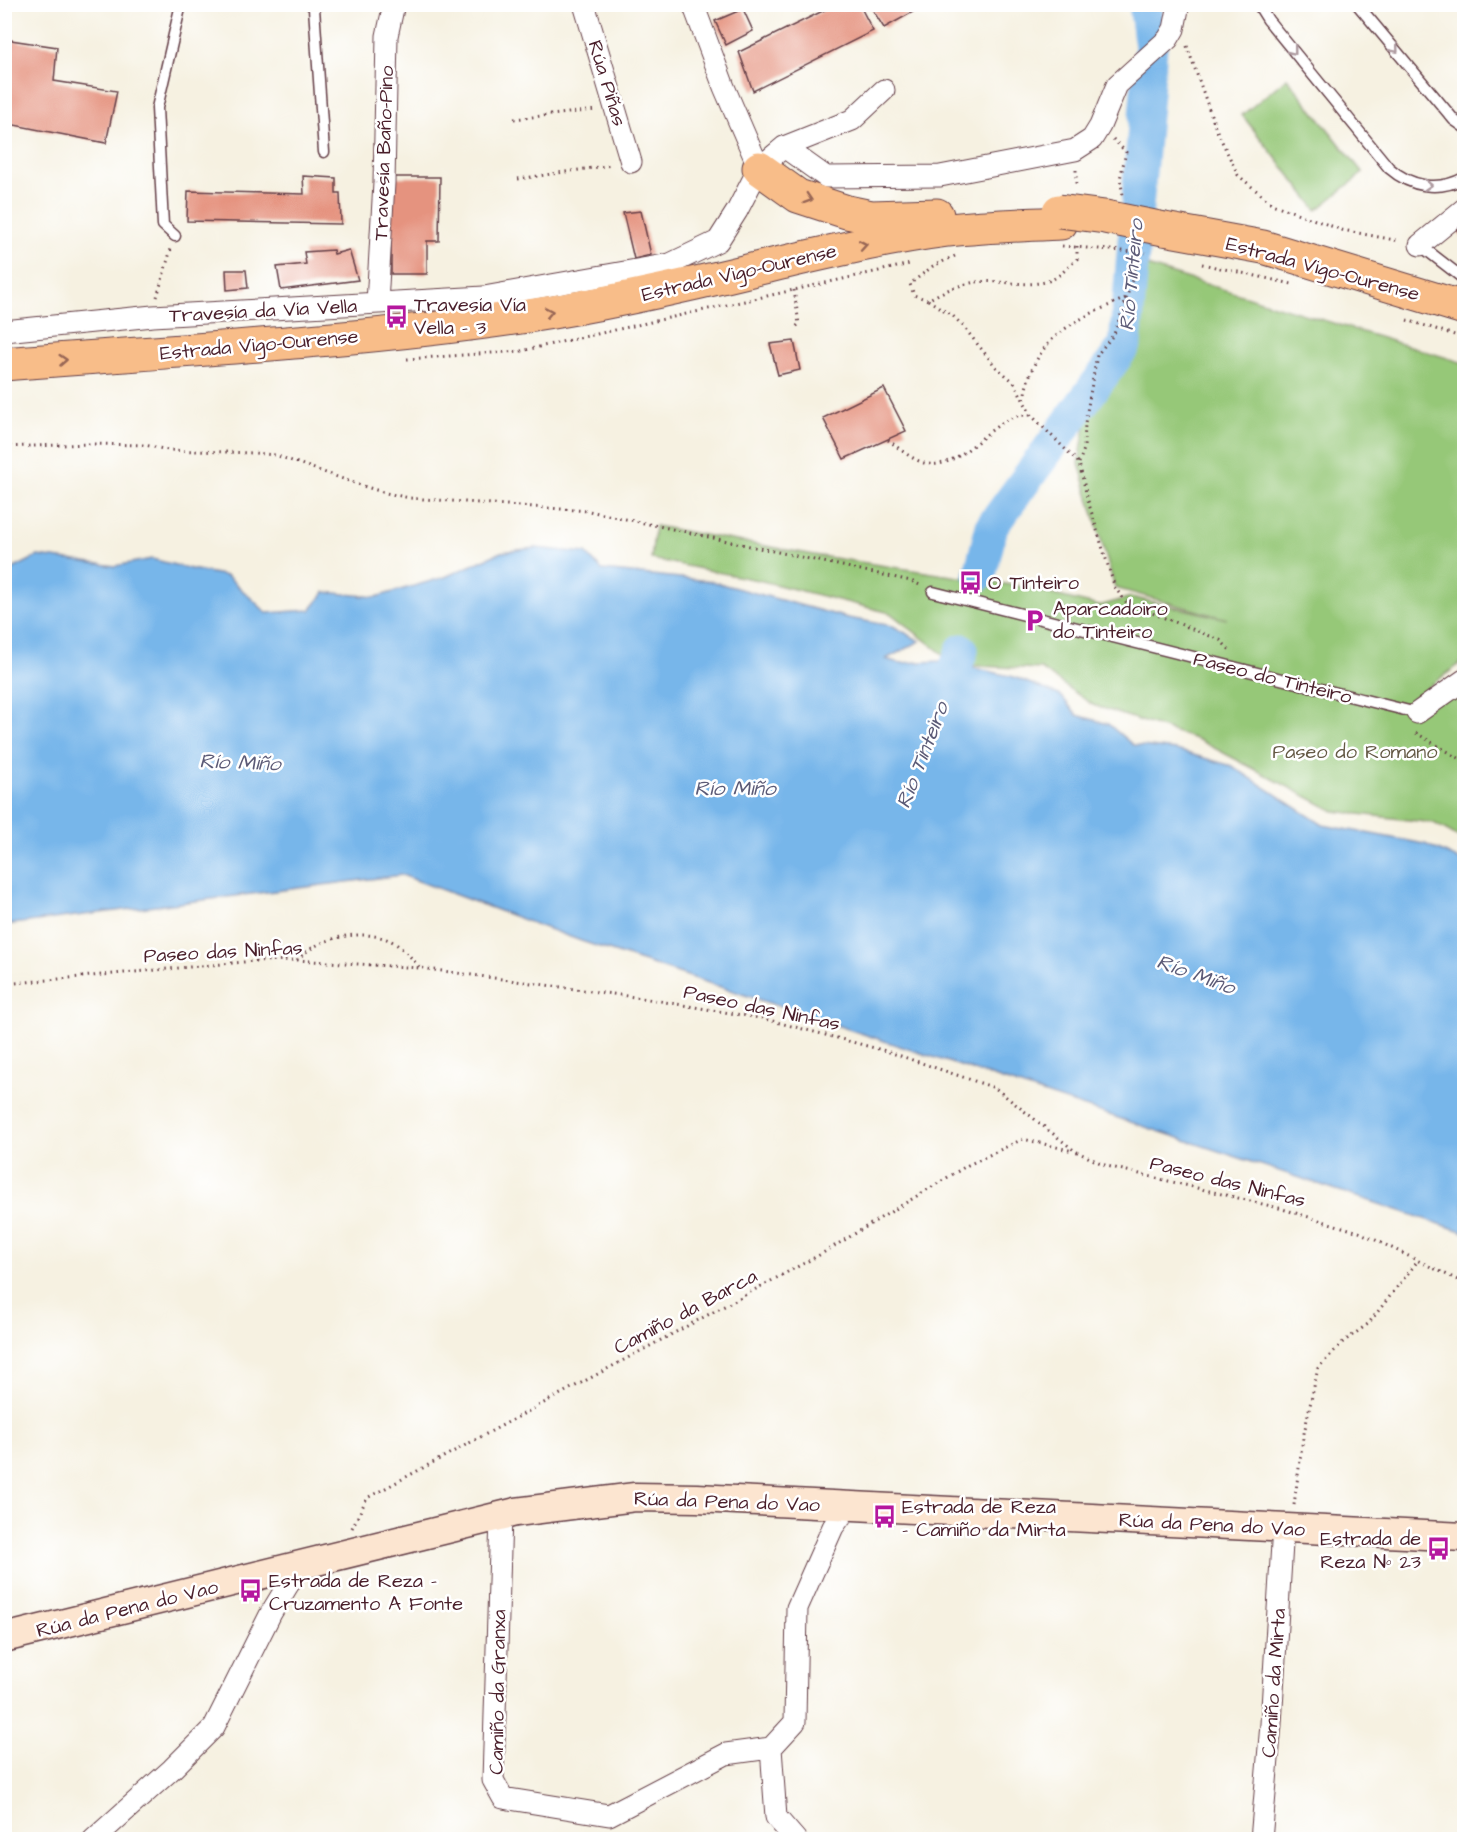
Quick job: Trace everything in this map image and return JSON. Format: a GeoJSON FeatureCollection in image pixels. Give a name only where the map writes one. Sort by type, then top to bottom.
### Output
{"type":"FeatureCollection","features":[{"type":"Feature","properties":{"kind":"highway"},"geometry":{"type":"LineString","coordinates":[[759,168],[798,196],[870,217],[975,212],[1067,222]]}},
{"type":"Feature","properties":{"kind":"highway","name":"Estrada Vigo-Ourense"},"geometry":{"type":"LineString","coordinates":[[4,364],[362,335],[528,316],[673,289],[853,247],[947,230],[1067,222],[1157,242],[1263,247],[1464,308]]}},
{"type":"Feature","properties":{"kind":"main road","name":"Rúa da Pena do Vao"},"geometry":{"type":"LineString","coordinates":[[4,1638],[516,1512],[635,1497],[849,1505],[1464,1537]]}},
{"type":"Feature","properties":{"kind":"street","name":"Travesía Baño-Pino"},"geometry":{"type":"LineString","coordinates":[[377,303],[384,183],[387,36],[394,4]]}},
{"type":"Feature","properties":{"kind":"street","name":"Rúa Piñas"},"geometry":{"type":"LineString","coordinates":[[584,4],[631,162]]}},
{"type":"Feature","properties":{"kind":"street"},"geometry":{"type":"LineString","coordinates":[[693,4],[724,87],[759,168],[784,147],[852,120],[884,90]]}},
{"type":"Feature","properties":{"kind":"street"},"geometry":{"type":"LineString","coordinates":[[784,147],[826,177],[940,176],[1076,150],[1092,139],[1117,85],[1168,39],[1174,29],[1179,4]]}},
{"type":"Feature","properties":{"kind":"street","name":"Travesía da Vía Vella"},"geometry":{"type":"LineString","coordinates":[[4,330],[153,316],[484,297],[670,264],[718,241],[737,211],[759,168]]}},
{"type":"Feature","properties":{"kind":"street"},"geometry":{"type":"LineString","coordinates":[[1420,245],[1464,209]]}},
{"type":"Feature","properties":{"kind":"street"},"geometry":{"type":"LineString","coordinates":[[1417,713],[1464,680]]}},
{"type":"Feature","properties":{"kind":"street"},"geometry":{"type":"LineString","coordinates":[[796,1839],[776,1817],[771,1748],[795,1722],[797,1608],[833,1527],[849,1505]]}},
{"type":"Feature","properties":{"kind":"street","name":"Camiño da Granxa"},"geometry":{"type":"LineString","coordinates":[[501,1516],[493,1780],[503,1798],[609,1815],[726,1754],[771,1748]]}},
{"type":"Feature","properties":{"kind":"street","name":"Camiño da Mirta"},"geometry":{"type":"LineString","coordinates":[[1260,1839],[1287,1527]]}},
{"type":"Feature","properties":{"kind":"street"},"geometry":{"type":"LineString","coordinates":[[93,1839],[172,1769],[214,1727],[271,1613],[300,1565]]}},
{"type":"Feature","properties":{"kind":"lane"},"geometry":{"type":"LineString","coordinates":[[175,236],[163,225],[157,108],[181,4]]}},
{"type":"Feature","properties":{"kind":"lane"},"geometry":{"type":"LineString","coordinates":[[310,4],[314,8],[324,152]]}},
{"type":"Feature","properties":{"kind":"lane"},"geometry":{"type":"LineString","coordinates":[[1258,4],[1268,20],[1389,168],[1401,178],[1420,185],[1444,185],[1464,178]]}},
{"type":"Feature","properties":{"kind":"lane"},"geometry":{"type":"LineString","coordinates":[[1357,4],[1464,128]]}},
{"type":"Feature","properties":{"kind":"lane"},"geometry":{"type":"LineString","coordinates":[[1420,245],[1464,279]]}},
{"type":"Feature","properties":{"kind":"lane","name":"Paseo do Tinteiro"},"geometry":{"type":"LineString","coordinates":[[933,592],[1417,713]]}},
{"type":"Feature","properties":{"kind":"path"},"geometry":{"type":"LineString","coordinates":[[502,8],[539,7],[550,4]]}},
{"type":"Feature","properties":{"kind":"path"},"geometry":{"type":"LineString","coordinates":[[1174,29],[1183,36],[1216,129],[1238,175],[1272,204],[1342,230],[1420,245]]}},
{"type":"Feature","properties":{"kind":"path"},"geometry":{"type":"LineString","coordinates":[[514,119],[615,107]]}},
{"type":"Feature","properties":{"kind":"path"},"geometry":{"type":"LineString","coordinates":[[1100,126],[1126,152],[1120,179],[1124,200]]}},
{"type":"Feature","properties":{"kind":"path"},"geometry":{"type":"LineString","coordinates":[[928,300],[950,288],[978,282],[1006,284],[1044,282],[1056,277],[1077,259],[1067,222],[1076,150]]}},
{"type":"Feature","properties":{"kind":"path"},"geometry":{"type":"LineString","coordinates":[[518,179],[631,162]]}},
{"type":"Feature","properties":{"kind":"path"},"geometry":{"type":"LineString","coordinates":[[1067,222],[1157,242]]}},
{"type":"Feature","properties":{"kind":"path"},"geometry":{"type":"LineString","coordinates":[[153,316],[175,236]]}},
{"type":"Feature","properties":{"kind":"path"},"geometry":{"type":"LineString","coordinates":[[1079,463],[1084,449],[1085,423],[1097,356],[1114,334],[1137,263],[1133,242]]}},
{"type":"Feature","properties":{"kind":"path"},"geometry":{"type":"LineString","coordinates":[[965,252],[933,266],[910,284],[914,295],[928,300],[953,316],[962,325],[996,367],[1014,382],[1031,415],[1079,463],[1088,501],[1115,588],[1127,603],[1220,640],[1252,672]]}},
{"type":"Feature","properties":{"kind":"path"},"geometry":{"type":"LineString","coordinates":[[1197,263],[1301,286]]}},
{"type":"Feature","properties":{"kind":"path"},"geometry":{"type":"LineString","coordinates":[[794,290],[799,324],[794,329]]}},
{"type":"Feature","properties":{"kind":"path"},"geometry":{"type":"LineString","coordinates":[[1024,401],[1026,384],[1035,363],[1048,344],[1062,330],[1082,317],[1126,298]]}},
{"type":"Feature","properties":{"kind":"path"},"geometry":{"type":"LineString","coordinates":[[1399,317],[1464,338]]}},
{"type":"Feature","properties":{"kind":"path"},"geometry":{"type":"LineString","coordinates":[[888,440],[922,462],[938,463],[948,461],[963,452],[1007,420],[1017,416],[1031,415]]}},
{"type":"Feature","properties":{"kind":"path"},"geometry":{"type":"LineString","coordinates":[[4,447],[145,445],[188,452],[275,455],[363,486],[410,498],[589,511],[911,581],[933,592]]}},
{"type":"Feature","properties":{"kind":"path"},"geometry":{"type":"LineString","coordinates":[[1417,713],[1409,729],[1464,761]]}},
{"type":"Feature","properties":{"kind":"path"},"geometry":{"type":"LineString","coordinates":[[297,960],[304,952],[337,937],[368,935],[390,940],[413,959],[420,968]]}},
{"type":"Feature","properties":{"kind":"path","name":"Paseo das Ninfas"},"geometry":{"type":"LineString","coordinates":[[4,984],[255,960],[297,960],[420,968],[642,998],[765,1019],[886,1051],[995,1088],[1075,1151],[1107,1166],[1279,1208],[1359,1232],[1464,1283]]}},
{"type":"Feature","properties":{"kind":"path","name":"Camiño da Barca"},"geometry":{"type":"LineString","coordinates":[[337,1556],[367,1498],[823,1253],[968,1165],[1023,1139],[1075,1151]]}},
{"type":"Feature","properties":{"kind":"path"},"geometry":{"type":"LineString","coordinates":[[1287,1527],[1318,1368],[1343,1342],[1368,1324],[1418,1262]]}},
{"type":"Feature","properties":{"kind":"green space"},"geometry":{"type":"Polygon","coordinates":[[[1287,78],[1363,173],[1317,210],[1242,115],[1287,78]]]}},
{"type":"Feature","properties":{"kind":"green space","name":"Paseo do Romano"},"geometry":{"type":"Polygon","coordinates":[[[1137,263],[1464,363],[1464,661],[1413,698],[1448,682],[1464,680],[1464,840],[1434,823],[1334,811],[1199,740],[1093,705],[1041,669],[957,665],[890,613],[762,581],[651,559],[655,526],[820,556],[1018,586],[1099,606],[1131,597],[1227,619],[1115,588],[1079,463],[1089,402],[1136,346],[1137,263]]]}},
{"type":"Feature","properties":{"kind":"water","name":"Río Miño"},"geometry":{"type":"Polygon","coordinates":[[[535,548],[586,553],[602,570],[710,581],[848,618],[893,626],[920,641],[886,659],[899,663],[943,661],[1014,677],[1061,696],[1077,715],[1108,724],[1133,745],[1176,750],[1232,766],[1323,825],[1425,844],[1464,862],[1464,1232],[581,941],[402,875],[5,925],[5,573],[38,556],[115,566],[152,559],[227,576],[267,613],[310,610],[325,592],[376,597],[445,577],[501,552],[535,548]]]}},
{"type":"Feature","properties":{"kind":"building"},"geometry":{"type":"Polygon","coordinates":[[[837,4],[859,4],[873,31],[753,91],[739,52],[837,4]]]}},
{"type":"Feature","properties":{"kind":"building"},"geometry":{"type":"Polygon","coordinates":[[[869,4],[909,4],[913,12],[884,28],[869,4]]]}},
{"type":"Feature","properties":{"kind":"building"},"geometry":{"type":"Polygon","coordinates":[[[743,9],[753,31],[726,45],[715,21],[743,9]]]}},
{"type":"Feature","properties":{"kind":"building"},"geometry":{"type":"Polygon","coordinates":[[[4,39],[57,47],[54,81],[117,91],[106,143],[4,123],[4,39]]]}},
{"type":"Feature","properties":{"kind":"building"},"geometry":{"type":"Polygon","coordinates":[[[303,176],[336,178],[336,193],[340,193],[341,224],[187,221],[188,191],[304,194],[303,176]]]}},
{"type":"Feature","properties":{"kind":"building"},"geometry":{"type":"Polygon","coordinates":[[[391,177],[440,177],[439,241],[427,241],[427,274],[391,274],[391,177]]]}},
{"type":"Feature","properties":{"kind":"building"},"geometry":{"type":"Polygon","coordinates":[[[641,211],[651,255],[634,259],[623,213],[641,211]]]}},
{"type":"Feature","properties":{"kind":"building"},"geometry":{"type":"Polygon","coordinates":[[[1464,224],[1464,240],[1457,230],[1464,224]]]}},
{"type":"Feature","properties":{"kind":"building"},"geometry":{"type":"Polygon","coordinates":[[[333,250],[334,254],[349,250],[358,280],[281,290],[277,267],[306,264],[304,252],[333,250]]]}},
{"type":"Feature","properties":{"kind":"building"},"geometry":{"type":"Polygon","coordinates":[[[226,270],[246,270],[248,288],[227,290],[226,270]]]}},
{"type":"Feature","properties":{"kind":"building"},"geometry":{"type":"Polygon","coordinates":[[[794,341],[800,370],[778,375],[770,344],[794,341]]]}},
{"type":"Feature","properties":{"kind":"building"},"geometry":{"type":"Polygon","coordinates":[[[884,388],[906,431],[844,459],[823,418],[884,388]]]}},
{"type":"Feature","properties":{"kind":"waterway","name":"Río Tinteiro"},"geometry":{"type":"LineString","coordinates":[[980,574],[992,526],[1125,345],[1151,47],[1145,4]]}},
{"type":"Feature","properties":{"kind":"waterway","name":"Río Tinteiro"},"geometry":{"type":"LineString","coordinates":[[941,707],[962,650]]}},
{"type":"Feature","properties":{"kind":"place","name":"Travesía Vía Vella - 3"},"geometry":{"type":"Point","coordinates":[396,316]}},
{"type":"Feature","properties":{"kind":"place","name":"O Tinteiro"},"geometry":{"type":"Point","coordinates":[970,582]}},
{"type":"Feature","properties":{"kind":"place","name":"Aparcadoiro do Tinteiro"},"geometry":{"type":"Point","coordinates":[1035,620]}},
{"type":"Feature","properties":{"kind":"place","name":"Estrada de Reza - Camiño da Mirta"},"geometry":{"type":"Point","coordinates":[884,1517]}},
{"type":"Feature","properties":{"kind":"place","name":"Estrada de Reza Nº 23"},"geometry":{"type":"Point","coordinates":[1439,1549]}},
{"type":"Feature","properties":{"kind":"place","name":"Estrada de Reza - Cruzamento A Fonte"},"geometry":{"type":"Point","coordinates":[251,1591]}}]}
